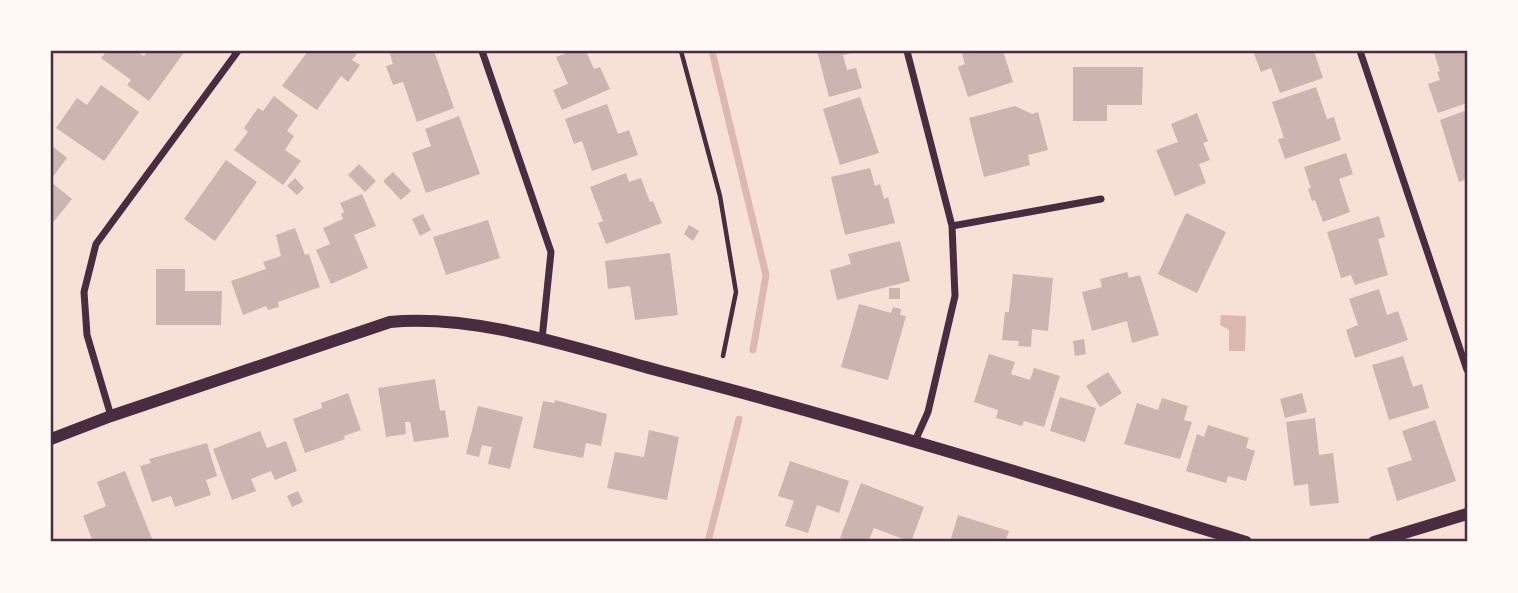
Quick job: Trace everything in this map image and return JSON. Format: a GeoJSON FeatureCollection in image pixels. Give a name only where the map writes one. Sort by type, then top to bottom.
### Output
{"type":"FeatureCollection","features":[{"type":"Feature","properties":{"kind":"street"},"geometry":{"type":"LineString","coordinates":[[111,416],[87,335],[84,292],[96,244],[238,51]]}},
{"type":"Feature","properties":{"kind":"street"},"geometry":{"type":"LineString","coordinates":[[482,51],[551,252],[542,340]]}},
{"type":"Feature","properties":{"kind":"street"},"geometry":{"type":"LineString","coordinates":[[907,51],[952,226],[956,296],[928,412],[915,440]]}},
{"type":"Feature","properties":{"kind":"street"},"geometry":{"type":"LineString","coordinates":[[1360,51],[1467,370]]}},
{"type":"Feature","properties":{"kind":"street"},"geometry":{"type":"LineString","coordinates":[[952,226],[1101,199]]}},
{"type":"Feature","properties":{"kind":"street"},"geometry":{"type":"LineString","coordinates":[[51,439],[111,416],[390,322],[419,319],[542,340],[756,396],[915,440],[1246,542]]}},
{"type":"Feature","properties":{"kind":"street"},"geometry":{"type":"LineString","coordinates":[[1374,542],[1467,514]]}},
{"type":"Feature","properties":{"kind":"path"},"geometry":{"type":"LineString","coordinates":[[681,51],[720,196],[736,292],[723,356]]}},
{"type":"Feature","properties":{"kind":"shaded area"},"geometry":{"type":"Polygon","coordinates":[[[1221,315],[1246,316],[1245,351],[1229,351],[1229,330],[1220,325],[1221,315]]]}},
{"type":"Feature","properties":{"kind":"building"},"geometry":{"type":"Polygon","coordinates":[[[107,51],[136,51],[144,56],[148,51],[185,51],[149,101],[127,85],[131,80],[101,58],[107,51]]]}},
{"type":"Feature","properties":{"kind":"building"},"geometry":{"type":"Polygon","coordinates":[[[308,51],[359,51],[352,60],[360,65],[348,82],[341,76],[317,110],[282,86],[308,51]]]}},
{"type":"Feature","properties":{"kind":"building"},"geometry":{"type":"Polygon","coordinates":[[[389,51],[434,51],[454,108],[417,122],[403,82],[393,85],[386,66],[393,64],[389,51]]]}},
{"type":"Feature","properties":{"kind":"building"},"geometry":{"type":"Polygon","coordinates":[[[571,51],[586,51],[594,69],[600,67],[610,89],[562,110],[553,90],[568,84],[556,57],[571,51]]]}},
{"type":"Feature","properties":{"kind":"building"},"geometry":{"type":"Polygon","coordinates":[[[817,51],[848,51],[849,54],[843,55],[847,70],[856,68],[862,88],[829,97],[817,51]]]}},
{"type":"Feature","properties":{"kind":"building"},"geometry":{"type":"Polygon","coordinates":[[[961,51],[1003,51],[1013,82],[968,97],[958,67],[965,64],[961,51]]]}},
{"type":"Feature","properties":{"kind":"building"},"geometry":{"type":"Polygon","coordinates":[[[1253,51],[1314,51],[1323,78],[1280,93],[1271,68],[1261,72],[1253,51]]]}},
{"type":"Feature","properties":{"kind":"building"},"geometry":{"type":"Polygon","coordinates":[[[1467,51],[1467,103],[1438,113],[1428,84],[1440,80],[1434,53],[1467,51]]]}},
{"type":"Feature","properties":{"kind":"building"},"geometry":{"type":"Polygon","coordinates":[[[1073,67],[1143,67],[1142,105],[1107,105],[1107,121],[1073,121],[1073,67]]]}},
{"type":"Feature","properties":{"kind":"building"},"geometry":{"type":"Polygon","coordinates":[[[101,85],[139,112],[104,161],[56,128],[77,98],[87,105],[101,85]]]}},
{"type":"Feature","properties":{"kind":"building"},"geometry":{"type":"Polygon","coordinates":[[[1316,87],[1327,119],[1334,117],[1341,140],[1285,159],[1278,139],[1284,138],[1272,102],[1316,87]]]}},
{"type":"Feature","properties":{"kind":"building"},"geometry":{"type":"Polygon","coordinates":[[[274,96],[298,115],[287,131],[294,136],[285,150],[301,161],[283,185],[234,150],[248,132],[244,128],[258,108],[263,111],[274,96]]]}},
{"type":"Feature","properties":{"kind":"building"},"geometry":{"type":"Polygon","coordinates":[[[860,97],[879,153],[840,165],[823,109],[860,97]]]}},
{"type":"Feature","properties":{"kind":"building"},"geometry":{"type":"Polygon","coordinates":[[[607,104],[618,134],[629,130],[638,155],[592,171],[582,141],[574,144],[565,119],[607,104]]]}},
{"type":"Feature","properties":{"kind":"building"},"geometry":{"type":"Polygon","coordinates":[[[1015,106],[1032,114],[1038,112],[1048,150],[1028,155],[1030,165],[984,177],[969,118],[1015,106]]]}},
{"type":"Feature","properties":{"kind":"building"},"geometry":{"type":"Polygon","coordinates":[[[1467,110],[1467,179],[1459,182],[1440,120],[1467,110]]]}},
{"type":"Feature","properties":{"kind":"building"},"geometry":{"type":"Polygon","coordinates":[[[1197,113],[1208,141],[1203,143],[1210,160],[1199,164],[1206,183],[1175,196],[1156,150],[1178,142],[1171,124],[1197,113]]]}},
{"type":"Feature","properties":{"kind":"building"},"geometry":{"type":"Polygon","coordinates":[[[459,116],[480,174],[426,193],[412,153],[431,146],[425,129],[459,116]]]}},
{"type":"Feature","properties":{"kind":"building"},"geometry":{"type":"Polygon","coordinates":[[[51,145],[67,158],[51,179],[51,145]]]}},
{"type":"Feature","properties":{"kind":"building"},"geometry":{"type":"Polygon","coordinates":[[[1346,153],[1353,174],[1339,179],[1350,212],[1323,222],[1315,200],[1312,201],[1304,167],[1346,153]]]}},
{"type":"Feature","properties":{"kind":"building"},"geometry":{"type":"Polygon","coordinates":[[[226,160],[257,182],[215,241],[184,219],[226,160]]]}},
{"type":"Feature","properties":{"kind":"building"},"geometry":{"type":"Polygon","coordinates":[[[359,164],[376,181],[365,192],[348,175],[359,164]]]}},
{"type":"Feature","properties":{"kind":"building"},"geometry":{"type":"Polygon","coordinates":[[[870,168],[875,186],[880,184],[884,199],[888,197],[895,223],[845,235],[831,177],[870,168]]]}},
{"type":"Feature","properties":{"kind":"building"},"geometry":{"type":"Polygon","coordinates":[[[393,172],[411,191],[401,200],[383,181],[393,172]]]}},
{"type":"Feature","properties":{"kind":"building"},"geometry":{"type":"Polygon","coordinates":[[[626,173],[629,182],[641,178],[662,223],[606,244],[598,223],[603,221],[590,187],[626,173]]]}},
{"type":"Feature","properties":{"kind":"building"},"geometry":{"type":"Polygon","coordinates":[[[295,178],[304,188],[297,195],[287,186],[295,178]]]}},
{"type":"Feature","properties":{"kind":"building"},"geometry":{"type":"Polygon","coordinates":[[[51,182],[72,199],[51,225],[51,182]]]}},
{"type":"Feature","properties":{"kind":"building"},"geometry":{"type":"Polygon","coordinates":[[[362,194],[376,226],[354,235],[368,268],[331,284],[316,250],[330,244],[323,228],[343,219],[341,214],[344,212],[340,203],[362,194]]]}},
{"type":"Feature","properties":{"kind":"building"},"geometry":{"type":"Polygon","coordinates":[[[1186,213],[1226,232],[1197,293],[1158,274],[1186,213]]]}},
{"type":"Feature","properties":{"kind":"building"},"geometry":{"type":"Polygon","coordinates":[[[423,214],[431,230],[420,236],[412,219],[423,214]]]}},
{"type":"Feature","properties":{"kind":"building"},"geometry":{"type":"Polygon","coordinates":[[[1379,216],[1385,237],[1378,239],[1388,275],[1355,285],[1351,275],[1341,278],[1327,232],[1379,216]]]}},
{"type":"Feature","properties":{"kind":"building"},"geometry":{"type":"Polygon","coordinates":[[[488,220],[500,258],[446,275],[433,237],[488,220]]]}},
{"type":"Feature","properties":{"kind":"building"},"geometry":{"type":"Polygon","coordinates":[[[689,225],[699,231],[693,241],[684,234],[689,225]]]}},
{"type":"Feature","properties":{"kind":"building"},"geometry":{"type":"Polygon","coordinates":[[[295,228],[305,255],[309,254],[320,287],[278,302],[279,307],[268,310],[266,306],[243,315],[231,281],[266,269],[263,262],[281,256],[276,235],[295,228]]]}},
{"type":"Feature","properties":{"kind":"building"},"geometry":{"type":"Polygon","coordinates":[[[900,241],[910,281],[837,300],[830,270],[851,264],[848,254],[900,241]]]}},
{"type":"Feature","properties":{"kind":"building"},"geometry":{"type":"Polygon","coordinates":[[[670,253],[678,315],[635,320],[630,286],[608,289],[605,261],[670,253]]]}},
{"type":"Feature","properties":{"kind":"building"},"geometry":{"type":"Polygon","coordinates":[[[156,269],[185,269],[185,291],[222,291],[221,325],[156,325],[156,269]]]}},
{"type":"Feature","properties":{"kind":"building"},"geometry":{"type":"Polygon","coordinates":[[[1127,272],[1129,278],[1140,275],[1159,335],[1132,343],[1127,321],[1092,331],[1082,292],[1102,287],[1100,279],[1127,272]]]}},
{"type":"Feature","properties":{"kind":"building"},"geometry":{"type":"Polygon","coordinates":[[[1013,274],[1053,278],[1048,331],[1032,329],[1031,347],[1018,346],[1019,341],[1002,340],[1005,312],[1009,312],[1013,274]]]}},
{"type":"Feature","properties":{"kind":"building"},"geometry":{"type":"Polygon","coordinates":[[[889,288],[900,288],[900,299],[889,299],[889,288]]]}},
{"type":"Feature","properties":{"kind":"building"},"geometry":{"type":"Polygon","coordinates":[[[1379,289],[1387,315],[1398,311],[1408,340],[1355,358],[1346,330],[1358,325],[1349,299],[1379,289]]]}},
{"type":"Feature","properties":{"kind":"building"},"geometry":{"type":"Polygon","coordinates":[[[859,304],[891,313],[893,307],[901,309],[900,315],[906,316],[888,380],[841,367],[859,304]]]}},
{"type":"Feature","properties":{"kind":"building"},"geometry":{"type":"Polygon","coordinates":[[[1084,339],[1086,354],[1075,356],[1073,341],[1084,339]]]}},
{"type":"Feature","properties":{"kind":"building"},"geometry":{"type":"Polygon","coordinates":[[[989,354],[1015,362],[1011,374],[1030,380],[1034,368],[1060,376],[1044,427],[1024,421],[1022,426],[996,418],[998,410],[974,402],[989,354]]]}},
{"type":"Feature","properties":{"kind":"building"},"geometry":{"type":"Polygon","coordinates":[[[1403,356],[1413,387],[1422,384],[1429,408],[1389,420],[1372,365],[1403,356]]]}},
{"type":"Feature","properties":{"kind":"building"},"geometry":{"type":"Polygon","coordinates":[[[1108,372],[1122,393],[1100,407],[1086,386],[1108,372]]]}},
{"type":"Feature","properties":{"kind":"building"},"geometry":{"type":"Polygon","coordinates":[[[435,379],[440,411],[445,410],[449,437],[414,442],[410,422],[405,422],[406,434],[386,437],[378,388],[435,379]]]}},
{"type":"Feature","properties":{"kind":"building"},"geometry":{"type":"Polygon","coordinates":[[[348,393],[361,430],[344,436],[345,439],[305,453],[293,419],[322,408],[321,403],[348,393]]]}},
{"type":"Feature","properties":{"kind":"building"},"geometry":{"type":"Polygon","coordinates":[[[1302,393],[1307,412],[1285,418],[1280,399],[1302,393]]]}},
{"type":"Feature","properties":{"kind":"building"},"geometry":{"type":"Polygon","coordinates":[[[1060,397],[1096,408],[1085,442],[1050,431],[1060,397]]]}},
{"type":"Feature","properties":{"kind":"building"},"geometry":{"type":"Polygon","coordinates":[[[1162,398],[1188,406],[1184,420],[1192,422],[1180,459],[1124,444],[1137,403],[1158,410],[1162,398]]]}},
{"type":"Feature","properties":{"kind":"building"},"geometry":{"type":"Polygon","coordinates":[[[555,400],[607,414],[601,446],[586,443],[583,458],[533,448],[543,401],[555,403],[555,400]]]}},
{"type":"Feature","properties":{"kind":"building"},"geometry":{"type":"Polygon","coordinates":[[[478,406],[523,417],[510,469],[488,464],[492,447],[482,445],[479,457],[466,454],[478,406]]]}},
{"type":"Feature","properties":{"kind":"building"},"geometry":{"type":"Polygon","coordinates":[[[1315,418],[1319,455],[1333,453],[1339,503],[1310,506],[1308,484],[1294,486],[1286,422],[1315,418]]]}},
{"type":"Feature","properties":{"kind":"building"},"geometry":{"type":"Polygon","coordinates":[[[1435,420],[1456,481],[1397,501],[1387,468],[1412,460],[1402,431],[1435,420]]]}},
{"type":"Feature","properties":{"kind":"building"},"geometry":{"type":"Polygon","coordinates":[[[1208,425],[1249,438],[1246,448],[1255,451],[1246,481],[1228,476],[1226,483],[1186,471],[1197,434],[1204,437],[1208,425]]]}},
{"type":"Feature","properties":{"kind":"building"},"geometry":{"type":"Polygon","coordinates":[[[649,430],[679,437],[667,500],[607,488],[615,452],[644,457],[649,430]]]}},
{"type":"Feature","properties":{"kind":"building"},"geometry":{"type":"Polygon","coordinates":[[[260,431],[267,448],[286,441],[297,471],[275,480],[271,471],[251,479],[256,491],[232,500],[213,449],[260,431]]]}},
{"type":"Feature","properties":{"kind":"building"},"geometry":{"type":"Polygon","coordinates":[[[207,443],[217,476],[206,480],[211,495],[175,507],[171,496],[152,502],[140,466],[151,463],[149,459],[207,443]]]}},
{"type":"Feature","properties":{"kind":"building"},"geometry":{"type":"Polygon","coordinates":[[[790,461],[849,481],[839,513],[817,505],[808,533],[785,526],[794,501],[778,496],[790,461]]]}},
{"type":"Feature","properties":{"kind":"building"},"geometry":{"type":"Polygon","coordinates":[[[125,471],[153,541],[93,542],[83,516],[106,506],[97,482],[125,471]]]}},
{"type":"Feature","properties":{"kind":"building"},"geometry":{"type":"Polygon","coordinates":[[[861,483],[924,507],[911,542],[874,528],[868,542],[850,542],[840,538],[861,483]]]}},
{"type":"Feature","properties":{"kind":"building"},"geometry":{"type":"Polygon","coordinates":[[[298,491],[303,502],[292,507],[287,496],[298,491]]]}},
{"type":"Feature","properties":{"kind":"building"},"geometry":{"type":"Polygon","coordinates":[[[958,515],[1009,531],[1005,542],[950,542],[958,515]]]}},
{"type":"Feature","properties":{"kind":"waterway"},"geometry":{"type":"LineString","coordinates":[[712,51],[766,275],[753,350]]}},
{"type":"Feature","properties":{"kind":"waterway"},"geometry":{"type":"LineString","coordinates":[[708,542],[739,419]]}}]}
